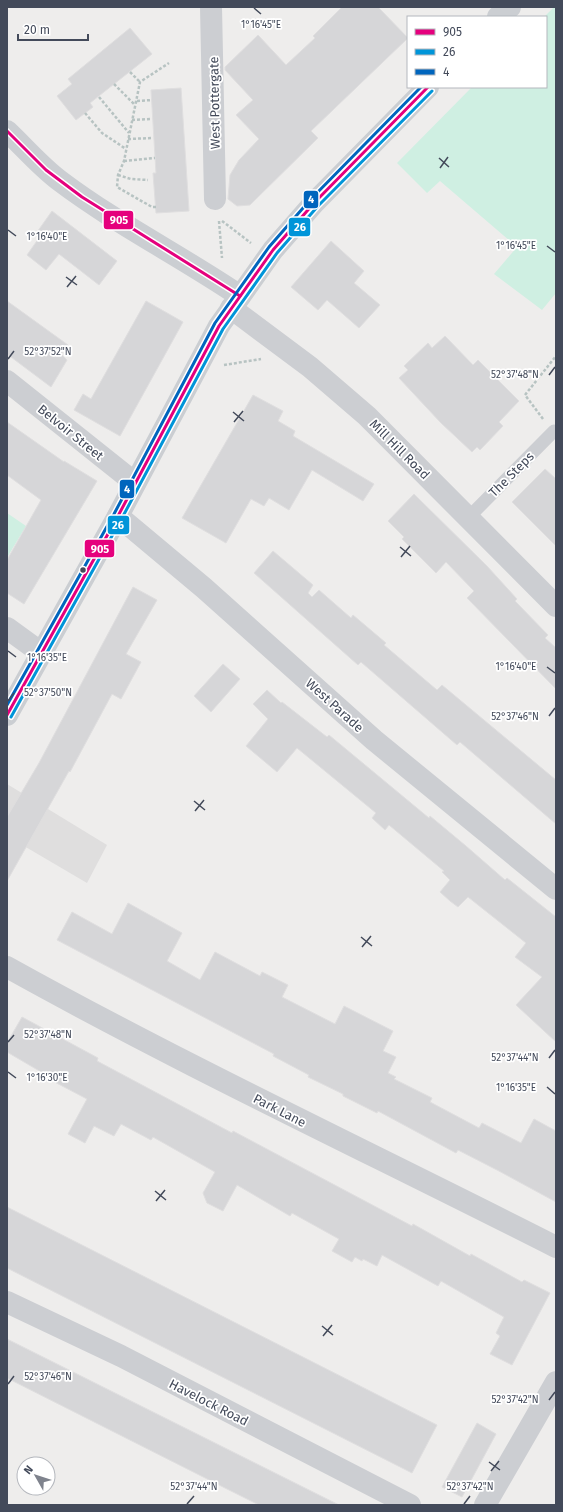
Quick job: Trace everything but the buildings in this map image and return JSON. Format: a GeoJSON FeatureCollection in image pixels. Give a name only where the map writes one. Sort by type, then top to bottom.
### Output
{"type":"FeatureCollection","features":[{"type":"Feature","properties":{"kind":"main road"},"geometry":{"type":"LineString","coordinates":[[499,16],[510,7]]}},
{"type":"Feature","properties":{"kind":"main road"},"geometry":{"type":"LineString","coordinates":[[7,715],[40,652],[118,516],[219,326],[235,302],[269,256],[314,202],[427,88]]}},
{"type":"Feature","properties":{"kind":"main road"},"geometry":{"type":"LineString","coordinates":[[7,131],[59,180],[152,243],[191,264],[235,302]]}},
{"type":"Feature","properties":{"kind":"street","name":"West Pottergate"},"geometry":{"type":"LineString","coordinates":[[211,7],[217,209]]}},
{"type":"Feature","properties":{"kind":"street","name":"Mill Hill Road"},"geometry":{"type":"LineString","coordinates":[[235,302],[293,354],[367,416],[556,606]]}},
{"type":"Feature","properties":{"kind":"street","name":"Belvoir Street"},"geometry":{"type":"LineString","coordinates":[[7,381],[135,483]]}},
{"type":"Feature","properties":{"kind":"street","name":"West Parade"},"geometry":{"type":"LineString","coordinates":[[118,516],[204,588],[374,740],[556,889]]}},
{"type":"Feature","properties":{"kind":"street"},"geometry":{"type":"LineString","coordinates":[[7,628],[40,652]]}},
{"type":"Feature","properties":{"kind":"street","name":"Park Lane"},"geometry":{"type":"LineString","coordinates":[[7,967],[69,1001],[302,1122],[556,1248]]}},
{"type":"Feature","properties":{"kind":"street","name":"Havelock Road"},"geometry":{"type":"LineString","coordinates":[[7,1302],[121,1356],[410,1505]]}},
{"type":"Feature","properties":{"kind":"street"},"geometry":{"type":"LineString","coordinates":[[486,1505],[556,1382]]}},
{"type":"Feature","properties":{"kind":"lane","name":"The Steps"},"geometry":{"type":"LineString","coordinates":[[469,517],[554,432]]}},
{"type":"Feature","properties":{"kind":"path"},"geometry":{"type":"LineString","coordinates":[[156,207],[152,207],[118,187],[118,175],[124,161],[140,82],[169,63]]}},
{"type":"Feature","properties":{"kind":"path"},"geometry":{"type":"LineString","coordinates":[[130,72],[140,82]]}},
{"type":"Feature","properties":{"kind":"path"},"geometry":{"type":"LineString","coordinates":[[114,84],[135,105]]}},
{"type":"Feature","properties":{"kind":"path"},"geometry":{"type":"LineString","coordinates":[[99,97],[130,133]]}},
{"type":"Feature","properties":{"kind":"path"},"geometry":{"type":"LineString","coordinates":[[137,100],[152,100]]}},
{"type":"Feature","properties":{"kind":"path"},"geometry":{"type":"LineString","coordinates":[[85,113],[102,133],[126,150]]}},
{"type":"Feature","properties":{"kind":"path"},"geometry":{"type":"LineString","coordinates":[[132,120],[152,119]]}},
{"type":"Feature","properties":{"kind":"path"},"geometry":{"type":"LineString","coordinates":[[128,139],[153,138]]}},
{"type":"Feature","properties":{"kind":"path"},"geometry":{"type":"LineString","coordinates":[[124,161],[155,158]]}},
{"type":"Feature","properties":{"kind":"path"},"geometry":{"type":"LineString","coordinates":[[118,175],[132,179],[148,180]]}},
{"type":"Feature","properties":{"kind":"path"},"geometry":{"type":"LineString","coordinates":[[217,209],[269,256]]}},
{"type":"Feature","properties":{"kind":"path"},"geometry":{"type":"LineString","coordinates":[[221,366],[293,354]]}},
{"type":"Feature","properties":{"kind":"path"},"geometry":{"type":"LineString","coordinates":[[554,432],[525,395],[556,356]]}},
{"type":"Feature","properties":{"kind":"shaded area"},"geometry":{"type":"Polygon","coordinates":[[[7,784],[107,845],[87,883],[7,836],[7,784]]]}},
{"type":"Feature","properties":{"kind":"green space"},"geometry":{"type":"Polygon","coordinates":[[[554,7],[556,7],[556,293],[542,310],[494,274],[517,247],[440,181],[427,193],[397,163],[471,88],[547,88],[547,16],[545,16],[554,7]]]}},
{"type":"Feature","properties":{"kind":"green space"},"geometry":{"type":"Polygon","coordinates":[[[7,513],[26,526],[8,556],[7,555],[7,513]]]}},
{"type":"Feature","properties":{"kind":"transit line","name":"4"},"geometry":{"type":"LineString","coordinates":[[7,705],[114,514],[215,323],[269,247],[310,200],[420,88]]}},
{"type":"Feature","properties":{"kind":"transit line","name":"905"},"geometry":{"type":"LineString","coordinates":[[7,715],[118,516],[219,326],[273,250],[314,203],[427,88]]}},
{"type":"Feature","properties":{"kind":"transit line","name":"26"},"geometry":{"type":"LineString","coordinates":[[11,717],[122,518],[223,329],[277,253],[318,206],[432,91]]}},
{"type":"Feature","properties":{"kind":"transit line","name":"905"},"geometry":{"type":"LineString","coordinates":[[7,131],[46,170],[82,197],[240,296]]}}]}
